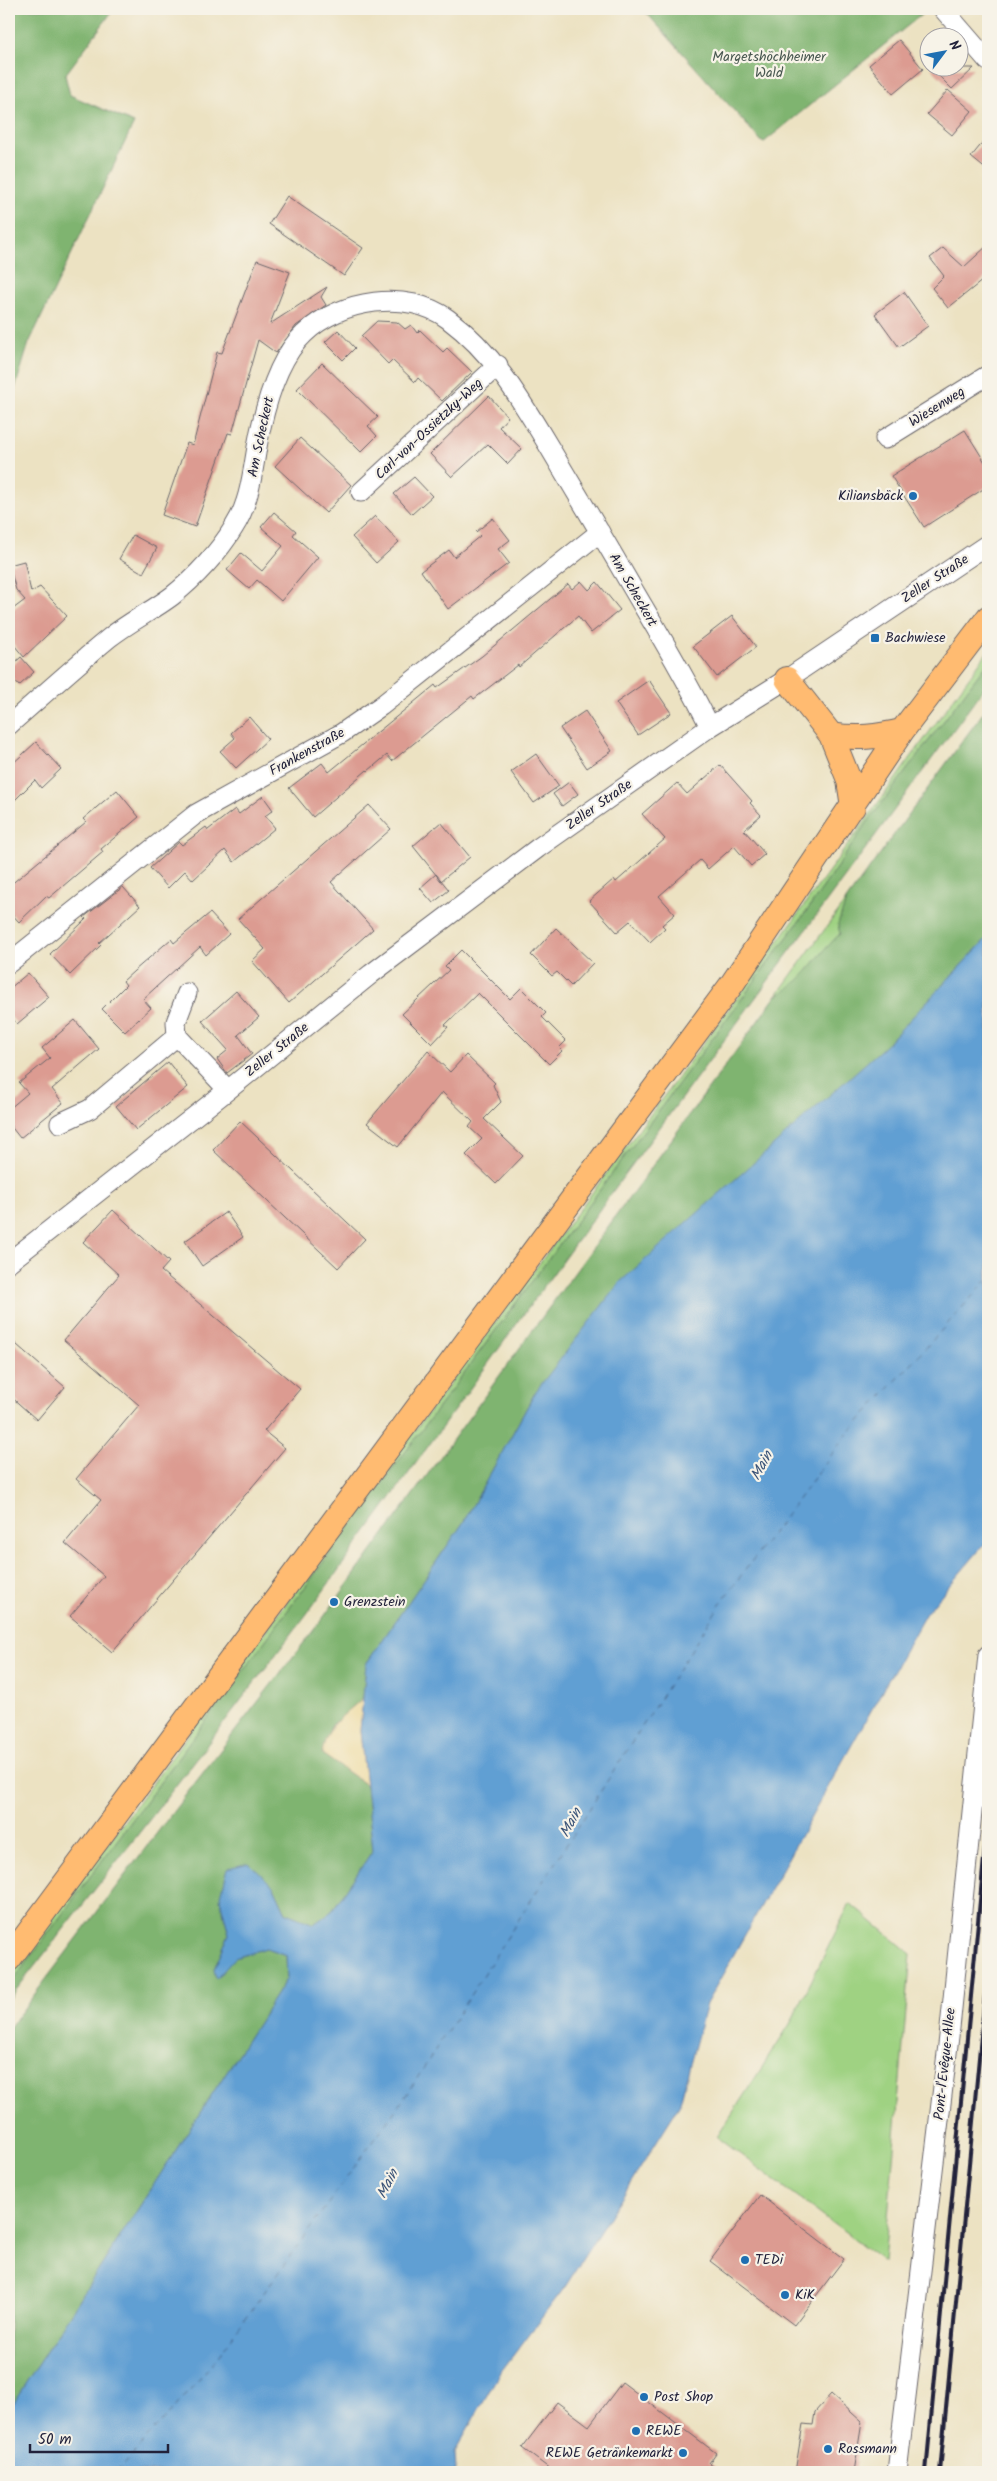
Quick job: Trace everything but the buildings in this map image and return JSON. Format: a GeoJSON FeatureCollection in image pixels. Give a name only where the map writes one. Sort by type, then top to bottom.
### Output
{"type":"FeatureCollection","features":[{"type":"Feature","properties":{"kind":"main road"},"geometry":{"type":"LineString","coordinates":[[9,1959],[732,984],[853,807],[902,731],[988,618]]}},
{"type":"Feature","properties":{"kind":"main road"},"geometry":{"type":"LineString","coordinates":[[787,679],[831,735],[849,780],[853,807]]}},
{"type":"Feature","properties":{"kind":"main road"},"geometry":{"type":"LineString","coordinates":[[831,735],[874,738],[902,731]]}},
{"type":"Feature","properties":{"kind":"street"},"geometry":{"type":"LineString","coordinates":[[943,9],[988,61]]}},
{"type":"Feature","properties":{"kind":"street","name":"Am Scheckert"},"geometry":{"type":"LineString","coordinates":[[9,725],[111,636],[174,594],[208,560],[236,526],[251,485],[261,426],[273,387],[292,347],[306,332],[355,306],[392,300],[424,306],[447,318],[498,365],[517,393],[600,532],[710,726]]}},
{"type":"Feature","properties":{"kind":"street","name":"Carl-von-Ossietzky-Weg"},"geometry":{"type":"LineString","coordinates":[[361,492],[498,365]]}},
{"type":"Feature","properties":{"kind":"street","name":"Wiesenweg"},"geometry":{"type":"LineString","coordinates":[[885,439],[988,375]]}},
{"type":"Feature","properties":{"kind":"street","name":"Frankenstraße"},"geometry":{"type":"LineString","coordinates":[[9,963],[196,814],[342,733],[381,706],[600,532]]}},
{"type":"Feature","properties":{"kind":"street","name":"Zeller Straße"},"geometry":{"type":"LineString","coordinates":[[9,1262],[228,1090],[371,974],[522,860],[710,726],[787,679],[988,544]]}},
{"type":"Feature","properties":{"kind":"street"},"geometry":{"type":"LineString","coordinates":[[187,993],[176,1022],[177,1036],[228,1090]]}},
{"type":"Feature","properties":{"kind":"street"},"geometry":{"type":"LineString","coordinates":[[60,1123],[90,1109],[177,1036]]}},
{"type":"Feature","properties":{"kind":"street","name":"Pont-l'Evêque-Allee"},"geometry":{"type":"LineString","coordinates":[[897,2472],[950,2028],[988,1655]]}},
{"type":"Feature","properties":{"kind":"green space"},"geometry":{"type":"Polygon","coordinates":[[[9,9],[114,9],[65,75],[70,95],[134,123],[29,343],[9,408],[9,9]]]}},
{"type":"Feature","properties":{"kind":"green space","name":"Margetshöchheimer Wald"},"geometry":{"type":"Polygon","coordinates":[[[643,9],[924,9],[926,11],[763,143],[643,9]]]}},
{"type":"Feature","properties":{"kind":"green space"},"geometry":{"type":"Polygon","coordinates":[[[988,651],[988,662],[867,823],[809,908],[9,1986],[9,1976],[740,994],[988,651]]]}},
{"type":"Feature","properties":{"kind":"green space"},"geometry":{"type":"Polygon","coordinates":[[[988,662],[988,683],[621,1180],[306,1615],[161,1805],[9,1999],[9,1986],[809,908],[867,823],[988,662]]]}},
{"type":"Feature","properties":{"kind":"green space"},"geometry":{"type":"Polygon","coordinates":[[[988,706],[988,937],[885,1046],[536,1391],[463,1523],[366,1664],[363,1698],[331,1726],[322,1754],[366,1785],[373,1850],[332,1911],[314,1924],[286,1913],[274,1887],[220,1899],[229,1934],[214,1969],[217,1978],[234,1958],[266,1948],[286,1955],[287,1978],[9,2409],[9,2028],[323,1618],[776,996],[804,975],[840,934],[838,924],[847,899],[988,706]]]}},
{"type":"Feature","properties":{"kind":"green space"},"geometry":{"type":"Polygon","coordinates":[[[847,899],[838,924],[840,934],[804,975],[776,996],[847,899]]]}},
{"type":"Feature","properties":{"kind":"green space"},"geometry":{"type":"Polygon","coordinates":[[[850,1903],[911,1954],[884,2262],[717,2137],[790,2024],[850,1903]]]}},
{"type":"Feature","properties":{"kind":"sand"},"geometry":{"type":"Polygon","coordinates":[[[363,1698],[360,1731],[366,1785],[322,1754],[327,1736],[336,1722],[363,1698]]]}},
{"type":"Feature","properties":{"kind":"water","name":"Main"},"geometry":{"type":"Polygon","coordinates":[[[988,937],[988,1540],[926,1613],[706,2004],[679,2106],[565,2287],[499,2374],[455,2451],[456,2472],[9,2472],[9,2409],[287,1978],[286,1955],[266,1948],[235,1958],[216,1979],[214,1969],[229,1934],[220,1899],[228,1868],[249,1863],[274,1887],[286,1913],[314,1924],[332,1911],[373,1850],[360,1731],[366,1664],[463,1523],[536,1391],[620,1282],[885,1046],[988,937]]]}},
{"type":"Feature","properties":{"kind":"ferry route"},"geometry":{"type":"LineString","coordinates":[[117,2472],[211,2366],[407,2094],[725,1597],[844,1438],[988,1279]]}},
{"type":"Feature","properties":{"kind":"railway"},"geometry":{"type":"LineString","coordinates":[[926,2472],[988,1816]]}},
{"type":"Feature","properties":{"kind":"railway"},"geometry":{"type":"LineString","coordinates":[[940,2472],[988,1962]]}},
{"type":"Feature","properties":{"kind":"place","name":"Kiliansbäck"},"geometry":{"type":"Point","coordinates":[913,496]}},
{"type":"Feature","properties":{"kind":"place","name":"Bachwiese"},"geometry":{"type":"Point","coordinates":[875,638]}},
{"type":"Feature","properties":{"kind":"place","name":"Grenzstein"},"geometry":{"type":"Point","coordinates":[334,1602]}},
{"type":"Feature","properties":{"kind":"place","name":"TEDi"},"geometry":{"type":"Point","coordinates":[745,2260]}},
{"type":"Feature","properties":{"kind":"place","name":"KiK"},"geometry":{"type":"Point","coordinates":[785,2295]}},
{"type":"Feature","properties":{"kind":"place","name":"Post Shop"},"geometry":{"type":"Point","coordinates":[644,2397]}},
{"type":"Feature","properties":{"kind":"place","name":"REWE"},"geometry":{"type":"Point","coordinates":[636,2431]}},
{"type":"Feature","properties":{"kind":"place","name":"Rossmann"},"geometry":{"type":"Point","coordinates":[828,2449]}},
{"type":"Feature","properties":{"kind":"place","name":"REWE Getränkemarkt"},"geometry":{"type":"Point","coordinates":[683,2453]}}]}
